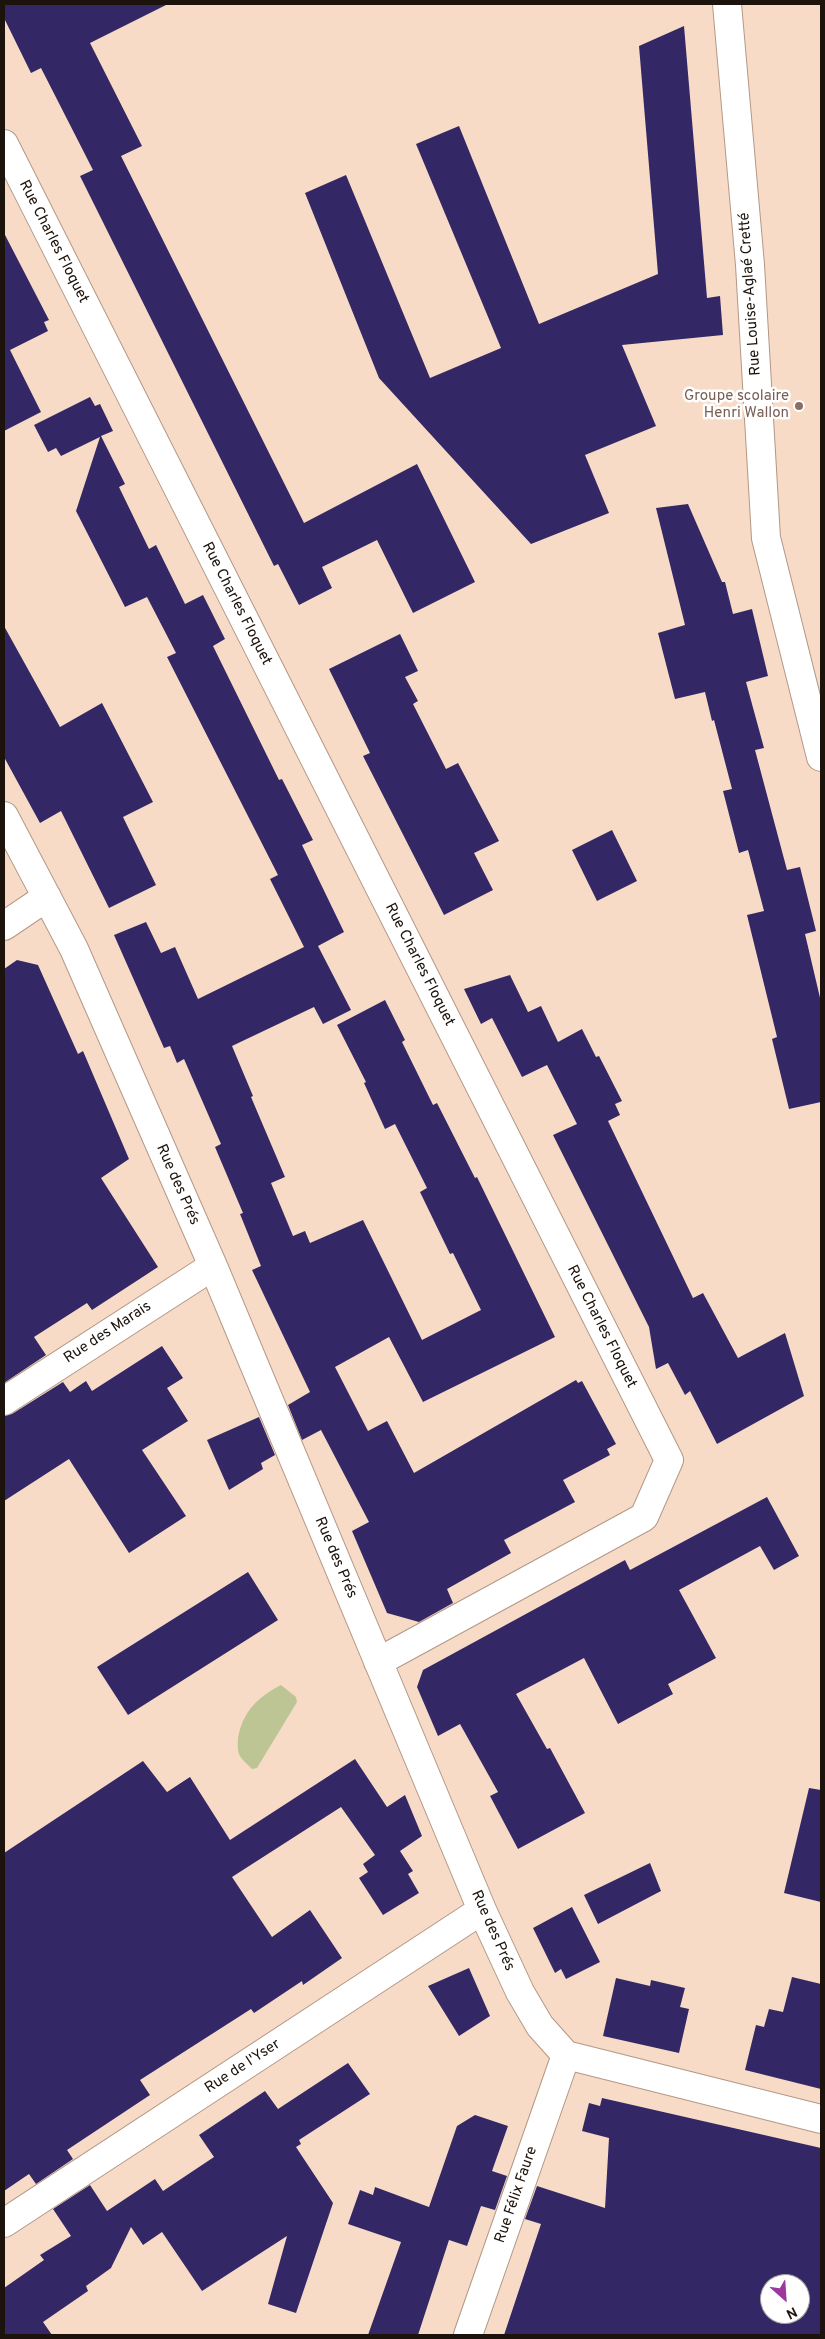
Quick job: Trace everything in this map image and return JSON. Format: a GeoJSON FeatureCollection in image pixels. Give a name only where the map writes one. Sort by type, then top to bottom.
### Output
{"type":"FeatureCollection","features":[{"type":"Feature","properties":{"kind":"street","name":"Rue Louise-Aglaé Cretté"},"geometry":{"type":"LineString","coordinates":[[727,4],[750,265],[766,538],[821,757]]}},
{"type":"Feature","properties":{"kind":"street","name":"Rue Charles Floquet"},"geometry":{"type":"LineString","coordinates":[[4,144],[669,1460],[644,1517],[378,1662]]}},
{"type":"Feature","properties":{"kind":"street","name":"Rue des Prés"},"geometry":{"type":"LineString","coordinates":[[4,816],[74,949],[212,1266],[482,1910],[520,1992],[540,2026],[566,2055]]}},
{"type":"Feature","properties":{"kind":"street"},"geometry":{"type":"LineString","coordinates":[[4,926],[47,897]]}},
{"type":"Feature","properties":{"kind":"street","name":"Rue des Marais"},"geometry":{"type":"LineString","coordinates":[[4,1401],[212,1266]]}},
{"type":"Feature","properties":{"kind":"street","name":"Rue de l'Yser"},"geometry":{"type":"LineString","coordinates":[[4,2223],[482,1910]]}},
{"type":"Feature","properties":{"kind":"street"},"geometry":{"type":"LineString","coordinates":[[566,2055],[821,2119]]}},
{"type":"Feature","properties":{"kind":"street","name":"Rue Félix Faure"},"geometry":{"type":"LineString","coordinates":[[468,2335],[566,2055]]}},
{"type":"Feature","properties":{"kind":"green space"},"geometry":{"type":"Polygon","coordinates":[[[281,1685],[296,1697],[297,1702],[257,1768],[252,1769],[238,1752],[240,1728],[253,1706],[265,1695],[281,1685]]]}},
{"type":"Feature","properties":{"kind":"building"},"geometry":{"type":"Polygon","coordinates":[[[4,4],[168,4],[90,43],[142,146],[121,156],[304,523],[417,464],[475,582],[413,613],[377,540],[322,567],[332,588],[299,605],[278,564],[274,566],[80,176],[93,170],[41,68],[31,73],[4,18],[4,4]]]}},
{"type":"Feature","properties":{"kind":"building"},"geometry":{"type":"Polygon","coordinates":[[[684,26],[707,298],[720,296],[723,335],[622,345],[656,426],[585,455],[609,513],[531,544],[379,378],[305,193],[346,175],[430,378],[501,348],[416,144],[459,126],[539,324],[658,274],[639,46],[684,26]]]}},
{"type":"Feature","properties":{"kind":"building"},"geometry":{"type":"Polygon","coordinates":[[[4,233],[49,320],[44,322],[48,331],[10,350],[41,412],[4,431],[4,233]]]}},
{"type":"Feature","properties":{"kind":"building"},"geometry":{"type":"Polygon","coordinates":[[[90,397],[95,406],[100,404],[113,431],[101,436],[125,484],[119,487],[149,549],[156,545],[185,604],[203,595],[225,639],[213,646],[279,780],[282,779],[313,840],[302,845],[344,932],[318,946],[351,1010],[323,1024],[314,1007],[232,1046],[253,1096],[251,1097],[285,1177],[271,1183],[293,1236],[305,1231],[310,1243],[363,1220],[422,1340],[481,1310],[453,1253],[450,1254],[420,1192],[427,1188],[395,1124],[385,1129],[364,1083],[366,1082],[337,1025],[385,1000],[405,1040],[402,1042],[433,1105],[437,1103],[475,1178],[477,1177],[555,1337],[423,1402],[389,1337],[335,1367],[368,1431],[387,1421],[414,1473],[576,1380],[578,1383],[582,1381],[616,1444],[607,1449],[610,1455],[563,1480],[575,1502],[504,1540],[511,1553],[447,1589],[453,1603],[419,1622],[387,1613],[352,1531],[369,1522],[321,1430],[302,1440],[288,1405],[310,1392],[252,1270],[261,1266],[240,1214],[243,1213],[215,1147],[221,1144],[184,1059],[177,1063],[170,1046],[164,1048],[114,935],[146,922],[161,953],[175,947],[198,999],[304,947],[270,879],[278,875],[167,657],[176,653],[147,597],[125,607],[76,511],[100,437],[61,456],[56,448],[48,452],[34,425],[90,397]]]}},
{"type":"Feature","properties":{"kind":"building"},"geometry":{"type":"Polygon","coordinates":[[[688,504],[722,582],[725,582],[733,614],[752,609],[768,676],[746,682],[764,748],[755,750],[787,870],[800,867],[816,931],[805,934],[821,1002],[821,1102],[789,1109],[772,1039],[777,1037],[747,915],[764,911],[748,850],[739,853],[723,791],[732,789],[714,720],[712,721],[705,692],[675,699],[658,633],[685,625],[656,508],[688,504]]]}},
{"type":"Feature","properties":{"kind":"building"},"geometry":{"type":"Polygon","coordinates":[[[4,626],[60,727],[102,703],[153,802],[123,817],[156,885],[109,908],[61,811],[40,823],[4,757],[4,626]]]}},
{"type":"Feature","properties":{"kind":"building"},"geometry":{"type":"Polygon","coordinates":[[[400,634],[418,671],[405,677],[418,701],[413,704],[446,769],[458,763],[499,841],[474,853],[493,890],[444,915],[363,756],[370,753],[329,669],[400,634]]]}},
{"type":"Feature","properties":{"kind":"building"},"geometry":{"type":"Polygon","coordinates":[[[612,830],[637,881],[597,901],[572,850],[612,830]]]}},
{"type":"Feature","properties":{"kind":"building"},"geometry":{"type":"Polygon","coordinates":[[[17,960],[38,965],[78,1054],[83,1051],[129,1159],[101,1178],[158,1267],[92,1310],[87,1303],[34,1337],[46,1355],[4,1383],[4,969],[17,960]]]}},
{"type":"Feature","properties":{"kind":"building"},"geometry":{"type":"Polygon","coordinates":[[[510,975],[528,1012],[541,1006],[558,1042],[582,1029],[596,1057],[599,1056],[622,1101],[615,1104],[620,1115],[608,1121],[693,1298],[703,1293],[738,1358],[785,1333],[804,1396],[717,1444],[690,1391],[685,1395],[668,1363],[656,1369],[649,1327],[553,1135],[577,1124],[547,1065],[522,1077],[492,1018],[481,1024],[464,989],[510,975]]]}},
{"type":"Feature","properties":{"kind":"building"},"geometry":{"type":"Polygon","coordinates":[[[162,1346],[183,1378],[167,1388],[188,1421],[142,1450],[186,1516],[129,1553],[69,1459],[4,1501],[4,1416],[12,1414],[63,1382],[70,1392],[86,1381],[92,1391],[162,1346]]]}},
{"type":"Feature","properties":{"kind":"building"},"geometry":{"type":"Polygon","coordinates":[[[259,1417],[275,1455],[261,1463],[263,1469],[229,1490],[207,1440],[259,1417]]]}},
{"type":"Feature","properties":{"kind":"building"},"geometry":{"type":"Polygon","coordinates":[[[767,1497],[799,1556],[774,1570],[760,1546],[679,1590],[716,1658],[668,1684],[673,1694],[618,1724],[584,1658],[516,1694],[547,1749],[550,1748],[585,1813],[518,1849],[490,1796],[498,1792],[460,1724],[438,1736],[417,1687],[423,1670],[625,1560],[630,1570],[767,1497]]]}},
{"type":"Feature","properties":{"kind":"building"},"geometry":{"type":"Polygon","coordinates":[[[248,1572],[278,1620],[128,1715],[97,1667],[248,1572]]]}},
{"type":"Feature","properties":{"kind":"building"},"geometry":{"type":"Polygon","coordinates":[[[355,1759],[387,1807],[405,1795],[422,1836],[400,1851],[413,1871],[408,1874],[419,1893],[383,1915],[359,1878],[368,1872],[363,1864],[375,1855],[341,1807],[232,1877],[272,1937],[310,1910],[342,1958],[303,1985],[302,1981],[254,2013],[251,2009],[140,2080],[150,2095],[67,2150],[73,2159],[36,2184],[29,2174],[4,2191],[4,1853],[143,1761],[167,1792],[190,1777],[230,1840],[355,1759]]]}},
{"type":"Feature","properties":{"kind":"building"},"geometry":{"type":"Polygon","coordinates":[[[809,1788],[821,1790],[821,1902],[784,1893],[809,1788]]]}},
{"type":"Feature","properties":{"kind":"building"},"geometry":{"type":"Polygon","coordinates":[[[650,1863],[661,1891],[598,1924],[584,1895],[650,1863]]]}},
{"type":"Feature","properties":{"kind":"building"},"geometry":{"type":"Polygon","coordinates":[[[572,1907],[600,1962],[566,1979],[561,1969],[555,1973],[533,1928],[572,1907]]]}},
{"type":"Feature","properties":{"kind":"building"},"geometry":{"type":"Polygon","coordinates":[[[469,1968],[490,2016],[459,2036],[428,1986],[469,1968]]]}},
{"type":"Feature","properties":{"kind":"building"},"geometry":{"type":"Polygon","coordinates":[[[792,1977],[821,1984],[821,2089],[745,2070],[756,2025],[764,2027],[769,2009],[783,2012],[792,1977]]]}},
{"type":"Feature","properties":{"kind":"building"},"geometry":{"type":"Polygon","coordinates":[[[616,1978],[650,1986],[651,1980],[685,1988],[680,2007],[689,2009],[679,2053],[603,2036],[616,1978]]]}},
{"type":"Feature","properties":{"kind":"building"},"geometry":{"type":"Polygon","coordinates":[[[348,2063],[370,2094],[299,2140],[301,2144],[296,2147],[333,2203],[296,2313],[268,2304],[287,2236],[202,2291],[162,2232],[143,2245],[131,2227],[111,2268],[86,2286],[88,2291],[43,2322],[52,2335],[4,2335],[4,2288],[44,2260],[40,2255],[71,2236],[53,2209],[90,2185],[107,2211],[155,2179],[163,2191],[214,2157],[199,2135],[265,2091],[278,2109],[348,2063]]]}},
{"type":"Feature","properties":{"kind":"building"},"geometry":{"type":"Polygon","coordinates":[[[602,2098],[821,2148],[821,2335],[504,2335],[541,2224],[525,2219],[537,2186],[605,2208],[609,2138],[582,2131],[589,2103],[600,2106],[602,2098]]]}},
{"type":"Feature","properties":{"kind":"building"},"geometry":{"type":"Polygon","coordinates":[[[475,2115],[508,2126],[492,2171],[507,2176],[495,2210],[481,2206],[467,2246],[449,2240],[418,2335],[368,2335],[401,2242],[348,2224],[360,2190],[373,2195],[375,2187],[429,2207],[457,2126],[475,2115]]]}},
{"type":"Feature","properties":{"kind":"place","name":"Groupe scolaire Henri Wallon"},"geometry":{"type":"Point","coordinates":[799,406]}}]}
